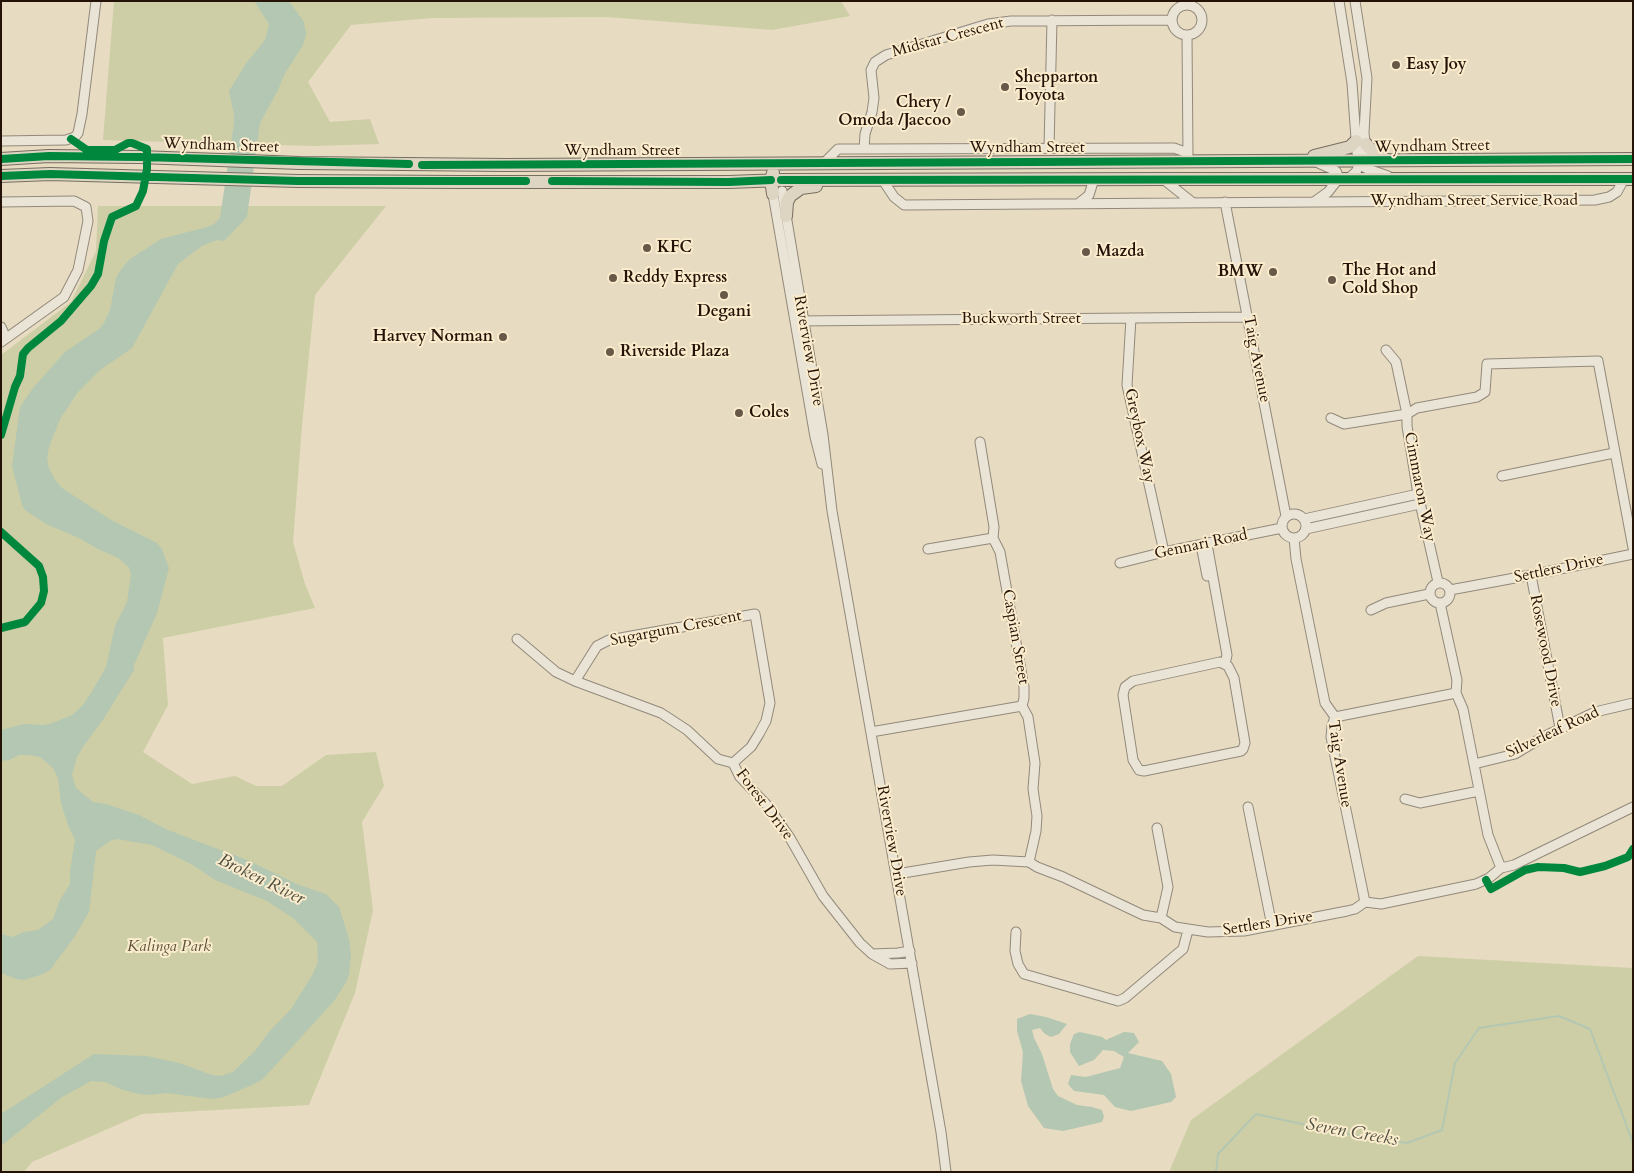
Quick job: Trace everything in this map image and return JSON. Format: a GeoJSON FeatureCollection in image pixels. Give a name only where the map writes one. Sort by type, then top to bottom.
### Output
{"type":"FeatureCollection","features":[{"type":"Feature","properties":{"kind":"highway"},"geometry":{"type":"LineString","coordinates":[[1298,161],[1350,147],[1361,142],[1377,156],[1391,161]]}},
{"type":"Feature","properties":{"kind":"highway","name":"Wyndham Street"},"geometry":{"type":"LineString","coordinates":[[1,159],[49,156],[139,157],[300,163],[506,165],[1105,162],[1188,158],[1361,162],[1633,159]]}},
{"type":"Feature","properties":{"kind":"highway"},"geometry":{"type":"LineString","coordinates":[[1415,160],[1423,173],[1432,178]]}},
{"type":"Feature","properties":{"kind":"highway"},"geometry":{"type":"LineString","coordinates":[[1598,160],[1615,168],[1628,179]]}},
{"type":"Feature","properties":{"kind":"highway"},"geometry":{"type":"LineString","coordinates":[[1089,162],[1094,179]]}},
{"type":"Feature","properties":{"kind":"highway"},"geometry":{"type":"LineString","coordinates":[[1105,162],[1110,179]]}},
{"type":"Feature","properties":{"kind":"highway"},"geometry":{"type":"LineString","coordinates":[[654,164],[677,168],[758,168],[776,183],[781,164],[791,163]]}},
{"type":"Feature","properties":{"kind":"highway"},"geometry":{"type":"LineString","coordinates":[[409,164],[412,172],[428,181]]}},
{"type":"Feature","properties":{"kind":"highway"},"geometry":{"type":"LineString","coordinates":[[506,165],[515,170],[526,181]]}},
{"type":"Feature","properties":{"kind":"highway","name":"Wyndham Street"},"geometry":{"type":"LineString","coordinates":[[1,176],[50,174],[298,181],[776,183],[881,179],[1628,179]]}},
{"type":"Feature","properties":{"kind":"highway"},"geometry":{"type":"LineString","coordinates":[[786,216],[786,207],[790,196],[801,188],[858,185],[881,179]]}},
{"type":"Feature","properties":{"kind":"street"},"geometry":{"type":"LineString","coordinates":[[1,141],[71,139],[78,133],[96,1]]}},
{"type":"Feature","properties":{"kind":"street"},"geometry":{"type":"LineString","coordinates":[[1339,1],[1361,142]]}},
{"type":"Feature","properties":{"kind":"street"},"geometry":{"type":"LineString","coordinates":[[1355,1],[1367,85],[1364,133],[1357,153],[1365,168],[1396,179]]}},
{"type":"Feature","properties":{"kind":"street"},"geometry":{"type":"LineString","coordinates":[[1188,5],[1200,14],[1201,25],[1195,33],[1187,35],[1178,32],[1174,28],[1172,20],[1176,10],[1188,5]]}},
{"type":"Feature","properties":{"kind":"street"},"geometry":{"type":"LineString","coordinates":[[1049,148],[1052,20]]}},
{"type":"Feature","properties":{"kind":"street","name":"Midstar Crescent"},"geometry":{"type":"LineString","coordinates":[[864,149],[865,134],[874,98],[871,70],[875,62],[886,54],[988,24],[1011,21],[1172,20]]}},
{"type":"Feature","properties":{"kind":"street"},"geometry":{"type":"LineString","coordinates":[[1187,35],[1188,158]]}},
{"type":"Feature","properties":{"kind":"street"},"geometry":{"type":"LineString","coordinates":[[1353,88],[1367,85]]}},
{"type":"Feature","properties":{"kind":"street"},"geometry":{"type":"LineString","coordinates":[[824,163],[838,149],[1174,148],[1188,158]]}},
{"type":"Feature","properties":{"kind":"street"},"geometry":{"type":"LineString","coordinates":[[1312,161],[1336,171],[1344,178]]}},
{"type":"Feature","properties":{"kind":"street"},"geometry":{"type":"LineString","coordinates":[[1314,202],[1344,178],[1356,172],[1361,162]]}},
{"type":"Feature","properties":{"kind":"street"},"geometry":{"type":"LineString","coordinates":[[1163,178],[1192,203]]}},
{"type":"Feature","properties":{"kind":"street","name":"Wyndham Street Service Road"},"geometry":{"type":"LineString","coordinates":[[881,179],[894,197],[904,205],[1595,200],[1609,197],[1617,192],[1628,179]]}},
{"type":"Feature","properties":{"kind":"street"},"geometry":{"type":"LineString","coordinates":[[1079,203],[1089,194],[1094,179]]}},
{"type":"Feature","properties":{"kind":"street","name":"Riverview Drive"},"geometry":{"type":"LineString","coordinates":[[776,183],[786,216],[815,436],[832,511],[897,874],[941,1132],[946,1172]]}},
{"type":"Feature","properties":{"kind":"street","name":"Riverview Drive"},"geometry":{"type":"LineString","coordinates":[[776,183],[799,320]]}},
{"type":"Feature","properties":{"kind":"street"},"geometry":{"type":"LineString","coordinates":[[1,202],[74,201],[86,207],[88,222],[78,270],[64,298],[4,340],[1,327]]}},
{"type":"Feature","properties":{"kind":"street","name":"Taig Avenue"},"geometry":{"type":"LineString","coordinates":[[1225,202],[1286,516]]}},
{"type":"Feature","properties":{"kind":"street","name":"Buckworth Street"},"geometry":{"type":"LineString","coordinates":[[799,320],[1247,317]]}},
{"type":"Feature","properties":{"kind":"street","name":"Greybox Way"},"geometry":{"type":"LineString","coordinates":[[1131,318],[1127,385],[1164,552]]}},
{"type":"Feature","properties":{"kind":"street"},"geometry":{"type":"LineString","coordinates":[[1331,418],[1344,424],[1407,414],[1396,362],[1386,350]]}},
{"type":"Feature","properties":{"kind":"street","name":"Cimmaron Way"},"geometry":{"type":"LineString","coordinates":[[1438,582],[1418,494],[1407,426],[1407,414],[1417,408],[1477,397],[1485,392],[1487,364],[1598,361],[1633,548]]}},
{"type":"Feature","properties":{"kind":"street","name":"Caspian Street"},"geometry":{"type":"LineString","coordinates":[[980,442],[994,527],[993,538],[1000,552],[1025,693],[1022,706],[1028,717],[1036,763],[1033,789],[1036,831],[1029,862]]}},
{"type":"Feature","properties":{"kind":"street"},"geometry":{"type":"LineString","coordinates":[[1502,476],[1614,453]]}},
{"type":"Feature","properties":{"kind":"street"},"geometry":{"type":"LineString","coordinates":[[1418,494],[1304,519],[1295,514],[1286,516],[1282,528],[1286,535],[1294,538],[1302,535],[1306,529],[1420,504]]}},
{"type":"Feature","properties":{"kind":"street"},"geometry":{"type":"LineString","coordinates":[[1304,519],[1306,529]]}},
{"type":"Feature","properties":{"kind":"street","name":"Gennari Road"},"geometry":{"type":"LineString","coordinates":[[1120,563],[1282,528]]}},
{"type":"Feature","properties":{"kind":"street"},"geometry":{"type":"LineString","coordinates":[[928,549],[993,538]]}},
{"type":"Feature","properties":{"kind":"street","name":"Taig Avenue"},"geometry":{"type":"LineString","coordinates":[[1294,538],[1296,558],[1325,703],[1335,717],[1331,737],[1365,902]]}},
{"type":"Feature","properties":{"kind":"street"},"geometry":{"type":"LineString","coordinates":[[1204,544],[1227,655],[1222,663],[1133,681],[1127,684],[1123,695],[1133,760],[1140,770],[1144,771],[1241,751],[1243,749],[1245,743],[1234,678],[1230,669],[1222,663]]}},
{"type":"Feature","properties":{"kind":"street","name":"Settlers Drive"},"geometry":{"type":"LineString","coordinates":[[1450,590],[1633,554]]}},
{"type":"Feature","properties":{"kind":"street","name":"Rosewood Drive"},"geometry":{"type":"LineString","coordinates":[[1531,575],[1560,728]]}},
{"type":"Feature","properties":{"kind":"street"},"geometry":{"type":"LineString","coordinates":[[1438,582],[1446,585],[1450,590],[1448,599],[1440,603],[1434,602],[1429,594],[1431,587],[1438,582]]}},
{"type":"Feature","properties":{"kind":"street"},"geometry":{"type":"LineString","coordinates":[[1371,610],[1386,603],[1429,594]]}},
{"type":"Feature","properties":{"kind":"street"},"geometry":{"type":"LineString","coordinates":[[1440,603],[1457,680],[1456,693],[1463,709],[1488,835],[1501,868]]}},
{"type":"Feature","properties":{"kind":"street","name":"Sugargum Crescent"},"geometry":{"type":"LineString","coordinates":[[575,681],[598,646],[609,640],[755,614],[770,703],[766,721],[759,734],[750,747],[733,763]]}},
{"type":"Feature","properties":{"kind":"street","name":"Forest Drive"},"geometry":{"type":"LineString","coordinates":[[517,639],[556,672],[661,713],[687,730],[718,759],[733,763],[740,777],[767,805],[790,838],[823,896],[860,943],[872,954],[890,964],[912,963]]}},
{"type":"Feature","properties":{"kind":"street"},"geometry":{"type":"LineString","coordinates":[[1335,717],[1456,693]]}},
{"type":"Feature","properties":{"kind":"street","name":"Silverleaf Road"},"geometry":{"type":"LineString","coordinates":[[1474,764],[1515,754],[1560,728],[1595,712],[1633,703]]}},
{"type":"Feature","properties":{"kind":"street"},"geometry":{"type":"LineString","coordinates":[[871,732],[1022,706]]}},
{"type":"Feature","properties":{"kind":"street"},"geometry":{"type":"LineString","coordinates":[[1405,799],[1420,803],[1479,791]]}},
{"type":"Feature","properties":{"kind":"street","name":"Settlers Drive"},"geometry":{"type":"LineString","coordinates":[[897,874],[969,862],[993,860],[1029,862],[1143,915],[1161,918],[1171,925],[1188,930],[1224,932],[1272,926],[1355,909],[1365,902],[1381,904],[1476,884],[1489,878],[1501,868],[1514,865],[1633,807]]}},
{"type":"Feature","properties":{"kind":"street"},"geometry":{"type":"LineString","coordinates":[[1248,808],[1272,926]]}},
{"type":"Feature","properties":{"kind":"street"},"geometry":{"type":"LineString","coordinates":[[1157,828],[1168,887],[1161,918]]}},
{"type":"Feature","properties":{"kind":"street"},"geometry":{"type":"LineString","coordinates":[[1016,932],[1015,951],[1018,964],[1024,974],[1118,1001],[1125,998],[1183,949],[1188,930]]}},
{"type":"Feature","properties":{"kind":"street"},"geometry":{"type":"LineString","coordinates":[[872,954],[898,954],[910,951]]}},
{"type":"Feature","properties":{"kind":"green space"},"geometry":{"type":"Polygon","coordinates":[[[114,1],[841,1],[850,16],[772,30],[607,17],[432,18],[351,25],[308,82],[330,122],[370,119],[379,144],[315,146],[103,140],[114,1]]]}},
{"type":"Feature","properties":{"kind":"green space","name":"Kalinga Park"},"geometry":{"type":"Polygon","coordinates":[[[98,206],[386,206],[315,295],[293,542],[305,584],[315,608],[163,638],[168,705],[143,752],[192,784],[235,776],[256,786],[282,786],[326,755],[376,752],[384,786],[362,822],[373,910],[355,993],[309,1105],[142,1114],[32,1162],[24,1172],[1,1172],[1,355],[71,302],[96,251],[98,206]]]}},
{"type":"Feature","properties":{"kind":"green space"},"geometry":{"type":"Polygon","coordinates":[[[1418,956],[1633,968],[1633,1172],[1169,1172],[1191,1120],[1418,956]]]}},
{"type":"Feature","properties":{"kind":"water","name":"Broken River"},"geometry":{"type":"Polygon","coordinates":[[[254,1],[289,1],[304,22],[306,35],[303,45],[284,75],[260,123],[247,217],[224,241],[217,240],[202,246],[178,264],[132,348],[100,370],[78,392],[60,419],[49,447],[47,459],[49,468],[55,480],[62,488],[111,520],[157,543],[162,549],[169,568],[157,613],[134,665],[134,670],[77,757],[72,775],[76,788],[93,802],[106,804],[139,815],[168,830],[247,860],[299,885],[326,894],[339,907],[349,939],[351,955],[349,974],[347,981],[334,1001],[263,1079],[254,1084],[224,1097],[212,1099],[167,1093],[139,1094],[123,1090],[105,1082],[91,1081],[62,1097],[1,1146],[1,1114],[94,1054],[147,1056],[179,1063],[212,1075],[220,1076],[233,1072],[255,1051],[269,1032],[291,1009],[313,974],[318,961],[317,942],[293,918],[267,901],[215,880],[191,864],[152,845],[117,839],[110,841],[96,851],[89,912],[75,936],[50,970],[24,980],[1,973],[1,934],[12,937],[24,932],[38,930],[53,919],[60,900],[70,884],[75,840],[61,803],[58,778],[53,768],[40,757],[28,755],[19,755],[9,760],[1,761],[1,730],[24,724],[50,724],[72,715],[82,706],[106,667],[115,626],[127,602],[131,575],[129,567],[118,558],[46,524],[25,510],[12,466],[20,407],[33,388],[65,352],[99,329],[104,323],[110,310],[116,278],[130,259],[161,239],[207,227],[214,224],[220,218],[234,123],[229,91],[247,62],[265,40],[269,24],[254,1]]]}},
{"type":"Feature","properties":{"kind":"water"},"geometry":{"type":"Polygon","coordinates":[[[1030,1014],[1067,1024],[1059,1034],[1051,1037],[1040,1028],[1032,1030],[1034,1038],[1042,1054],[1053,1089],[1058,1096],[1077,1105],[1102,1110],[1104,1117],[1102,1122],[1063,1131],[1044,1128],[1028,1106],[1021,1081],[1023,1052],[1017,1031],[1017,1019],[1030,1014]]]}},
{"type":"Feature","properties":{"kind":"water"},"geometry":{"type":"Polygon","coordinates":[[[1080,1032],[1102,1037],[1106,1040],[1124,1032],[1134,1033],[1139,1042],[1128,1053],[1162,1061],[1171,1074],[1176,1097],[1171,1102],[1131,1111],[1115,1107],[1104,1095],[1074,1091],[1068,1084],[1071,1075],[1086,1077],[1120,1068],[1124,1057],[1114,1051],[1103,1050],[1094,1060],[1079,1066],[1070,1052],[1070,1044],[1074,1034],[1080,1032]]]}},
{"type":"Feature","properties":{"kind":"waterway","name":"Seven Creeks"},"geometry":{"type":"LineString","coordinates":[[1216,1172],[1218,1154],[1256,1114],[1362,1137],[1407,1143],[1442,1130],[1455,1063],[1479,1028],[1559,1016],[1590,1029],[1633,1143]]}},
{"type":"Feature","properties":{"kind":"cycle path"},"geometry":{"type":"LineString","coordinates":[[1,435],[20,376],[23,354],[61,321],[91,286],[98,274],[104,241],[112,217],[136,206],[143,191],[147,169],[147,149],[128,143],[115,150],[87,150],[71,139]]}},
{"type":"Feature","properties":{"kind":"cycle path"},"geometry":{"type":"LineString","coordinates":[[1,159],[49,156],[139,157],[409,164]]}},
{"type":"Feature","properties":{"kind":"cycle path"},"geometry":{"type":"LineString","coordinates":[[422,165],[1633,159]]}},
{"type":"Feature","properties":{"kind":"cycle path"},"geometry":{"type":"LineString","coordinates":[[1,176],[50,174],[298,181],[526,181]]}},
{"type":"Feature","properties":{"kind":"cycle path"},"geometry":{"type":"LineString","coordinates":[[781,180],[1633,179]]}},
{"type":"Feature","properties":{"kind":"cycle path"},"geometry":{"type":"LineString","coordinates":[[552,181],[729,182],[771,180]]}},
{"type":"Feature","properties":{"kind":"cycle path"},"geometry":{"type":"LineString","coordinates":[[1,532],[39,566],[43,577],[44,591],[41,603],[25,622],[1,628]]}},
{"type":"Feature","properties":{"kind":"cycle path"},"geometry":{"type":"LineString","coordinates":[[1486,880],[1491,889],[1525,870],[1538,867],[1564,868],[1580,872],[1605,866],[1628,857],[1633,849]]}},
{"type":"Feature","properties":{"kind":"place","name":"Easy Joy"},"geometry":{"type":"Point","coordinates":[1396,65]}},
{"type":"Feature","properties":{"kind":"place","name":"Shepparton Toyota"},"geometry":{"type":"Point","coordinates":[1005,87]}},
{"type":"Feature","properties":{"kind":"place","name":"Chery / Omoda /Jaecoo"},"geometry":{"type":"Point","coordinates":[961,112]}},
{"type":"Feature","properties":{"kind":"place","name":"KFC"},"geometry":{"type":"Point","coordinates":[647,248]}},
{"type":"Feature","properties":{"kind":"place","name":"Mazda"},"geometry":{"type":"Point","coordinates":[1086,252]}},
{"type":"Feature","properties":{"kind":"place","name":"BMW"},"geometry":{"type":"Point","coordinates":[1273,272]}},
{"type":"Feature","properties":{"kind":"place","name":"Reddy Express"},"geometry":{"type":"Point","coordinates":[613,278]}},
{"type":"Feature","properties":{"kind":"place","name":"The Hot and Cold Shop"},"geometry":{"type":"Point","coordinates":[1332,280]}},
{"type":"Feature","properties":{"kind":"place","name":"Degani"},"geometry":{"type":"Point","coordinates":[724,295]}},
{"type":"Feature","properties":{"kind":"place","name":"Harvey Norman"},"geometry":{"type":"Point","coordinates":[503,337]}},
{"type":"Feature","properties":{"kind":"place","name":"Riverside Plaza"},"geometry":{"type":"Point","coordinates":[610,352]}},
{"type":"Feature","properties":{"kind":"place","name":"Coles"},"geometry":{"type":"Point","coordinates":[739,413]}}]}
